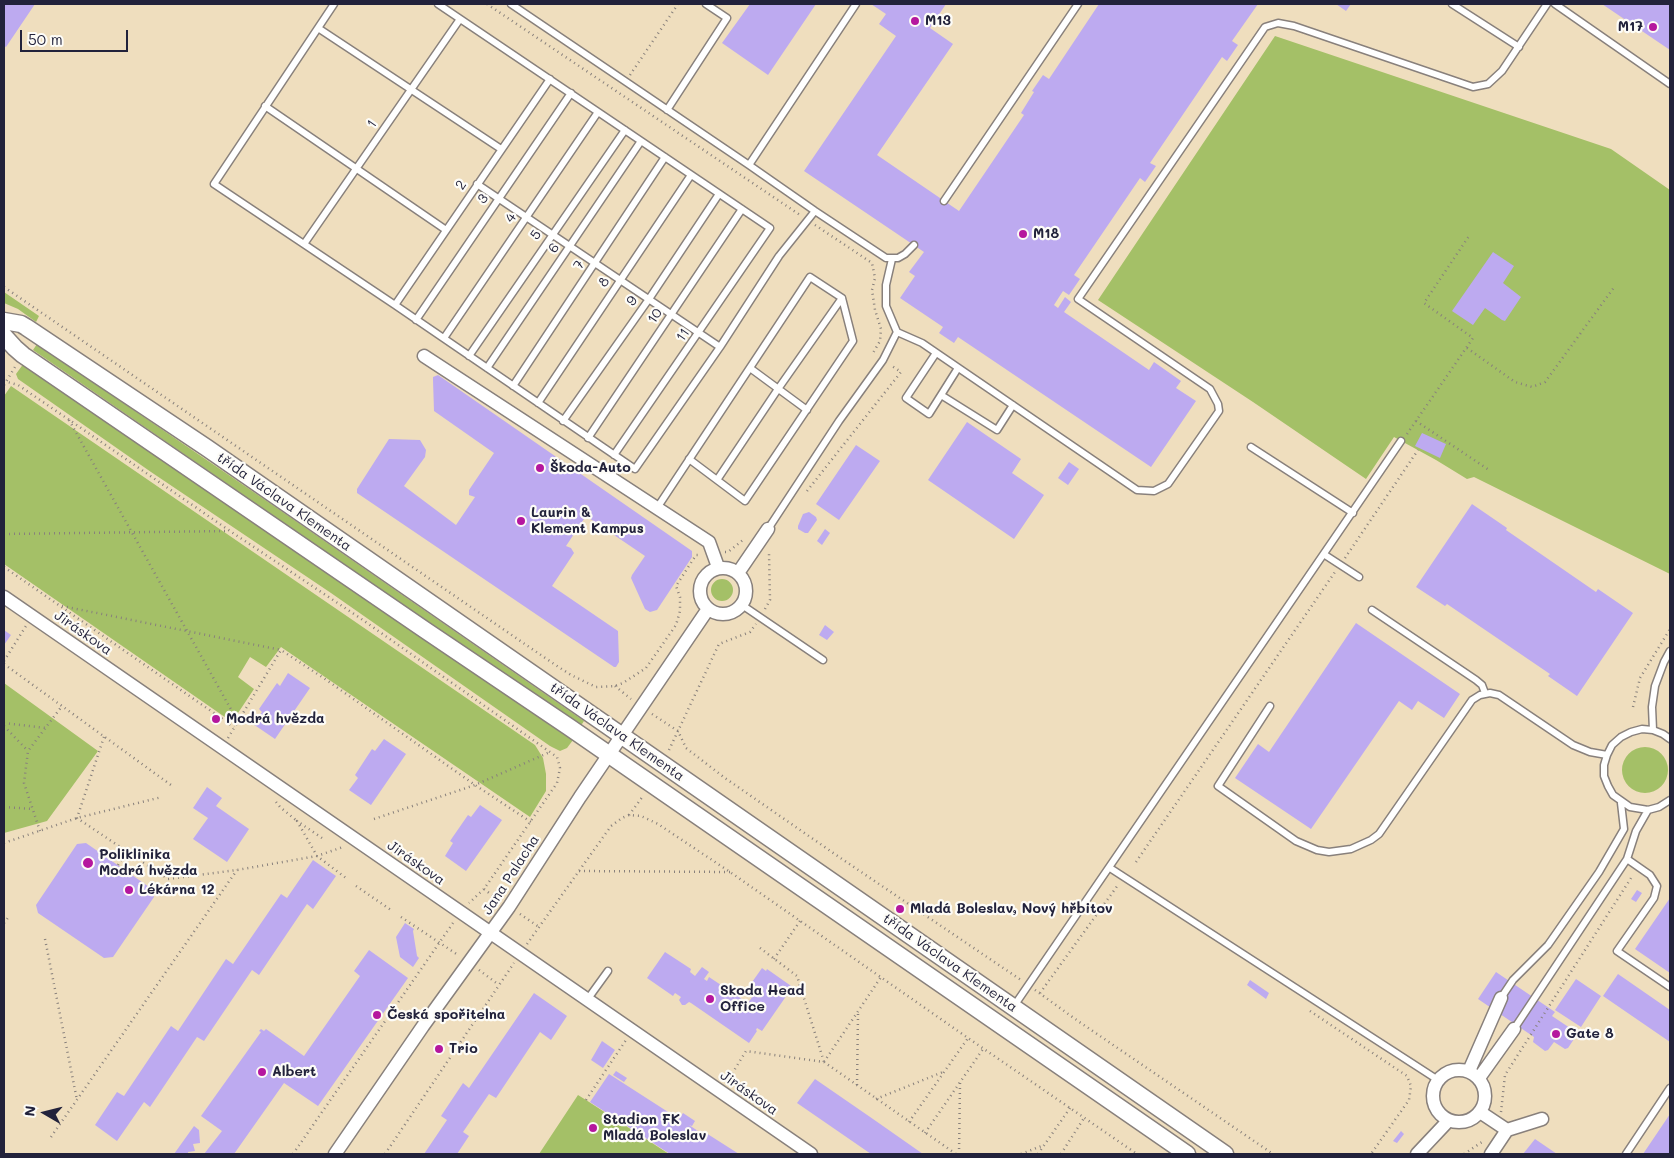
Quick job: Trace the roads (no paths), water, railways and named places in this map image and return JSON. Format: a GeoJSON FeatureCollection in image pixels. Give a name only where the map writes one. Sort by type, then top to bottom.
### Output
{"type":"FeatureCollection","features":[{"type":"Feature","properties":{"kind":"street","name":"třída Václava Klementa"},"geometry":{"type":"LineString","coordinates":[[4,321],[21,324],[37,334],[215,454],[1225,1154]]}},
{"type":"Feature","properties":{"kind":"street","name":"třída Václava Klementa"},"geometry":{"type":"LineString","coordinates":[[4,336],[23,355],[1187,1154]]}},
{"type":"Feature","properties":{"kind":"street"},"geometry":{"type":"LineString","coordinates":[[424,356],[709,542],[718,567]]}},
{"type":"Feature","properties":{"kind":"street"},"geometry":{"type":"LineString","coordinates":[[738,573],[768,529]]}},
{"type":"Feature","properties":{"kind":"street"},"geometry":{"type":"LineString","coordinates":[[718,567],[731,569],[738,573],[746,585],[742,604],[736,611],[729,614],[722,615],[708,609],[700,597],[699,590],[701,582],[710,571],[718,567]]}},
{"type":"Feature","properties":{"kind":"street","name":"Jiráskova"},"geometry":{"type":"LineString","coordinates":[[4,597],[811,1154]]}},
{"type":"Feature","properties":{"kind":"street","name":"Jana Palacha"},"geometry":{"type":"LineString","coordinates":[[335,1154],[490,933],[708,609]]}},
{"type":"Feature","properties":{"kind":"street"},"geometry":{"type":"LineString","coordinates":[[1474,1074],[1501,998]]}},
{"type":"Feature","properties":{"kind":"street"},"geometry":{"type":"LineString","coordinates":[[1474,1074],[1492,1059],[1514,1029]]}},
{"type":"Feature","properties":{"kind":"street"},"geometry":{"type":"LineString","coordinates":[[1460,1069],[1474,1074],[1485,1091],[1486,1098],[1480,1112],[1472,1119],[1460,1122],[1448,1120],[1436,1107],[1433,1098],[1438,1080],[1452,1070],[1460,1069]]}},
{"type":"Feature","properties":{"kind":"street"},"geometry":{"type":"LineString","coordinates":[[1480,1112],[1504,1127],[1542,1119]]}},
{"type":"Feature","properties":{"kind":"street"},"geometry":{"type":"LineString","coordinates":[[1417,1154],[1448,1120]]}},
{"type":"Feature","properties":{"kind":"street"},"geometry":{"type":"LineString","coordinates":[[1490,1154],[1504,1127]]}},
{"type":"Feature","properties":{"kind":"lane"},"geometry":{"type":"LineString","coordinates":[[334,4],[214,184],[635,469],[720,347],[779,256],[815,211]]}},
{"type":"Feature","properties":{"kind":"lane"},"geometry":{"type":"LineString","coordinates":[[438,4],[742,209]]}},
{"type":"Feature","properties":{"kind":"lane"},"geometry":{"type":"LineString","coordinates":[[511,4],[880,254],[892,259],[898,258],[914,245]]}},
{"type":"Feature","properties":{"kind":"lane"},"geometry":{"type":"LineString","coordinates":[[667,110],[727,18],[706,4]]}},
{"type":"Feature","properties":{"kind":"lane"},"geometry":{"type":"LineString","coordinates":[[749,165],[856,4]]}},
{"type":"Feature","properties":{"kind":"lane"},"geometry":{"type":"LineString","coordinates":[[944,201],[1078,4]]}},
{"type":"Feature","properties":{"kind":"lane"},"geometry":{"type":"LineString","coordinates":[[1452,4],[1519,46]]}},
{"type":"Feature","properties":{"kind":"lane"},"geometry":{"type":"LineString","coordinates":[[892,259],[886,285],[886,306],[897,332],[922,343],[936,352],[1137,490],[1154,491],[1168,484],[1219,412],[1218,404],[1210,389],[1078,300],[1265,26],[1278,23],[1294,26],[1473,87],[1488,84],[1502,71],[1547,4]]}},
{"type":"Feature","properties":{"kind":"lane"},"geometry":{"type":"LineString","coordinates":[[1555,4],[1670,84]]}},
{"type":"Feature","properties":{"kind":"lane","name":"1"},"geometry":{"type":"LineString","coordinates":[[304,244],[460,19]]}},
{"type":"Feature","properties":{"kind":"lane"},"geometry":{"type":"LineString","coordinates":[[318,28],[501,149]]}},
{"type":"Feature","properties":{"kind":"lane","name":"2"},"geometry":{"type":"LineString","coordinates":[[395,305],[550,79]]}},
{"type":"Feature","properties":{"kind":"lane","name":"3"},"geometry":{"type":"LineString","coordinates":[[416,320],[571,93]]}},
{"type":"Feature","properties":{"kind":"lane"},"geometry":{"type":"LineString","coordinates":[[265,106],[446,230]]}},
{"type":"Feature","properties":{"kind":"lane","name":"4"},"geometry":{"type":"LineString","coordinates":[[444,338],[598,112]]}},
{"type":"Feature","properties":{"kind":"lane","name":"5"},"geometry":{"type":"LineString","coordinates":[[469,356],[625,130]]}},
{"type":"Feature","properties":{"kind":"lane","name":"6"},"geometry":{"type":"LineString","coordinates":[[486,368],[642,141]]}},
{"type":"Feature","properties":{"kind":"lane","name":"7"},"geometry":{"type":"LineString","coordinates":[[513,386],[665,157]]}},
{"type":"Feature","properties":{"kind":"lane","name":"8"},"geometry":{"type":"LineString","coordinates":[[538,403],[691,175]]}},
{"type":"Feature","properties":{"kind":"lane"},"geometry":{"type":"LineString","coordinates":[[477,184],[720,347]]}},
{"type":"Feature","properties":{"kind":"lane","name":"9"},"geometry":{"type":"LineString","coordinates":[[564,420],[649,299],[719,194]]}},
{"type":"Feature","properties":{"kind":"lane","name":"11"},"geometry":{"type":"LineString","coordinates":[[614,455],[700,333],[770,228],[742,209]]}},
{"type":"Feature","properties":{"kind":"lane","name":"10"},"geometry":{"type":"LineString","coordinates":[[588,438],[742,209]]}},
{"type":"Feature","properties":{"kind":"lane"},"geometry":{"type":"LineString","coordinates":[[657,508],[810,277],[842,298],[853,341],[745,501],[690,460]]}},
{"type":"Feature","properties":{"kind":"lane"},"geometry":{"type":"LineString","coordinates":[[717,480],[842,298]]}},
{"type":"Feature","properties":{"kind":"lane"},"geometry":{"type":"LineString","coordinates":[[768,529],[839,421],[883,360],[897,332]]}},
{"type":"Feature","properties":{"kind":"lane"},"geometry":{"type":"LineString","coordinates":[[936,352],[906,398],[928,414],[958,368]]}},
{"type":"Feature","properties":{"kind":"lane"},"geometry":{"type":"LineString","coordinates":[[750,368],[807,410]]}},
{"type":"Feature","properties":{"kind":"lane"},"geometry":{"type":"LineString","coordinates":[[941,394],[997,430],[1013,405]]}},
{"type":"Feature","properties":{"kind":"lane"},"geometry":{"type":"LineString","coordinates":[[1014,1007],[1325,555],[1401,441]]}},
{"type":"Feature","properties":{"kind":"lane"},"geometry":{"type":"LineString","coordinates":[[1251,447],[1353,513]]}},
{"type":"Feature","properties":{"kind":"lane"},"geometry":{"type":"LineString","coordinates":[[1325,555],[1359,577]]}},
{"type":"Feature","properties":{"kind":"lane"},"geometry":{"type":"LineString","coordinates":[[742,604],[823,660]]}},
{"type":"Feature","properties":{"kind":"lane"},"geometry":{"type":"LineString","coordinates":[[1372,610],[1476,680],[1482,686],[1485,693]]}},
{"type":"Feature","properties":{"kind":"lane"},"geometry":{"type":"LineString","coordinates":[[1654,730],[1652,707],[1655,686],[1670,651]]}},
{"type":"Feature","properties":{"kind":"lane"},"geometry":{"type":"LineString","coordinates":[[1270,706],[1218,786],[1301,843],[1317,850],[1340,851],[1361,846],[1379,834],[1472,700],[1485,693],[1499,695],[1573,745],[1590,752],[1607,755]]}},
{"type":"Feature","properties":{"kind":"lane"},"geometry":{"type":"LineString","coordinates":[[1670,739],[1654,730],[1642,729],[1631,732],[1621,737],[1612,745],[1604,765],[1606,781],[1613,795],[1621,803],[1638,810],[1648,810],[1660,807],[1670,800]]}},
{"type":"Feature","properties":{"kind":"lane"},"geometry":{"type":"LineString","coordinates":[[1501,998],[1513,980],[1548,945],[1599,872],[1624,829],[1621,803]]}},
{"type":"Feature","properties":{"kind":"lane"},"geometry":{"type":"LineString","coordinates":[[1514,1029],[1627,859],[1636,831],[1648,810]]}},
{"type":"Feature","properties":{"kind":"lane"},"geometry":{"type":"LineString","coordinates":[[1627,859],[1650,875],[1657,886],[1654,898],[1617,951],[1670,987]]}},
{"type":"Feature","properties":{"kind":"lane"},"geometry":{"type":"LineString","coordinates":[[1110,868],[1438,1080]]}},
{"type":"Feature","properties":{"kind":"lane"},"geometry":{"type":"LineString","coordinates":[[587,1000],[608,971]]}},
{"type":"Feature","properties":{"kind":"lane"},"geometry":{"type":"LineString","coordinates":[[1626,1154],[1670,1088]]}},
{"type":"Feature","properties":{"kind":"place","name":"M13"},"geometry":{"type":"Point","coordinates":[915,21]}},
{"type":"Feature","properties":{"kind":"place","name":"M17"},"geometry":{"type":"Point","coordinates":[1653,27]}},
{"type":"Feature","properties":{"kind":"place","name":"M18"},"geometry":{"type":"Point","coordinates":[1023,234]}},
{"type":"Feature","properties":{"kind":"place","name":"Škoda-Auto"},"geometry":{"type":"Point","coordinates":[540,468]}},
{"type":"Feature","properties":{"kind":"place","name":"Laurin & Klement Kampus"},"geometry":{"type":"Point","coordinates":[521,521]}},
{"type":"Feature","properties":{"kind":"place","name":"Modrá hvězda"},"geometry":{"type":"Point","coordinates":[216,719]}},
{"type":"Feature","properties":{"kind":"place","name":"Poliklinika Modrá hvězda"},"geometry":{"type":"Point","coordinates":[88,863]}},
{"type":"Feature","properties":{"kind":"place","name":"Lékárna 12"},"geometry":{"type":"Point","coordinates":[129,890]}},
{"type":"Feature","properties":{"kind":"place","name":"Mladá Boleslav, Nový hřbitov"},"geometry":{"type":"Point","coordinates":[900,909]}},
{"type":"Feature","properties":{"kind":"place","name":"Skoda Head Office"},"geometry":{"type":"Point","coordinates":[710,999]}},
{"type":"Feature","properties":{"kind":"place","name":"Česká spořitelna"},"geometry":{"type":"Point","coordinates":[377,1015]}},
{"type":"Feature","properties":{"kind":"place","name":"Gate 8"},"geometry":{"type":"Point","coordinates":[1556,1034]}},
{"type":"Feature","properties":{"kind":"place","name":"Trio"},"geometry":{"type":"Point","coordinates":[439,1049]}},
{"type":"Feature","properties":{"kind":"place","name":"Albert"},"geometry":{"type":"Point","coordinates":[262,1072]}},
{"type":"Feature","properties":{"kind":"place","name":"Stadion FK Mladá Boleslav"},"geometry":{"type":"Point","coordinates":[593,1128]}}]}
